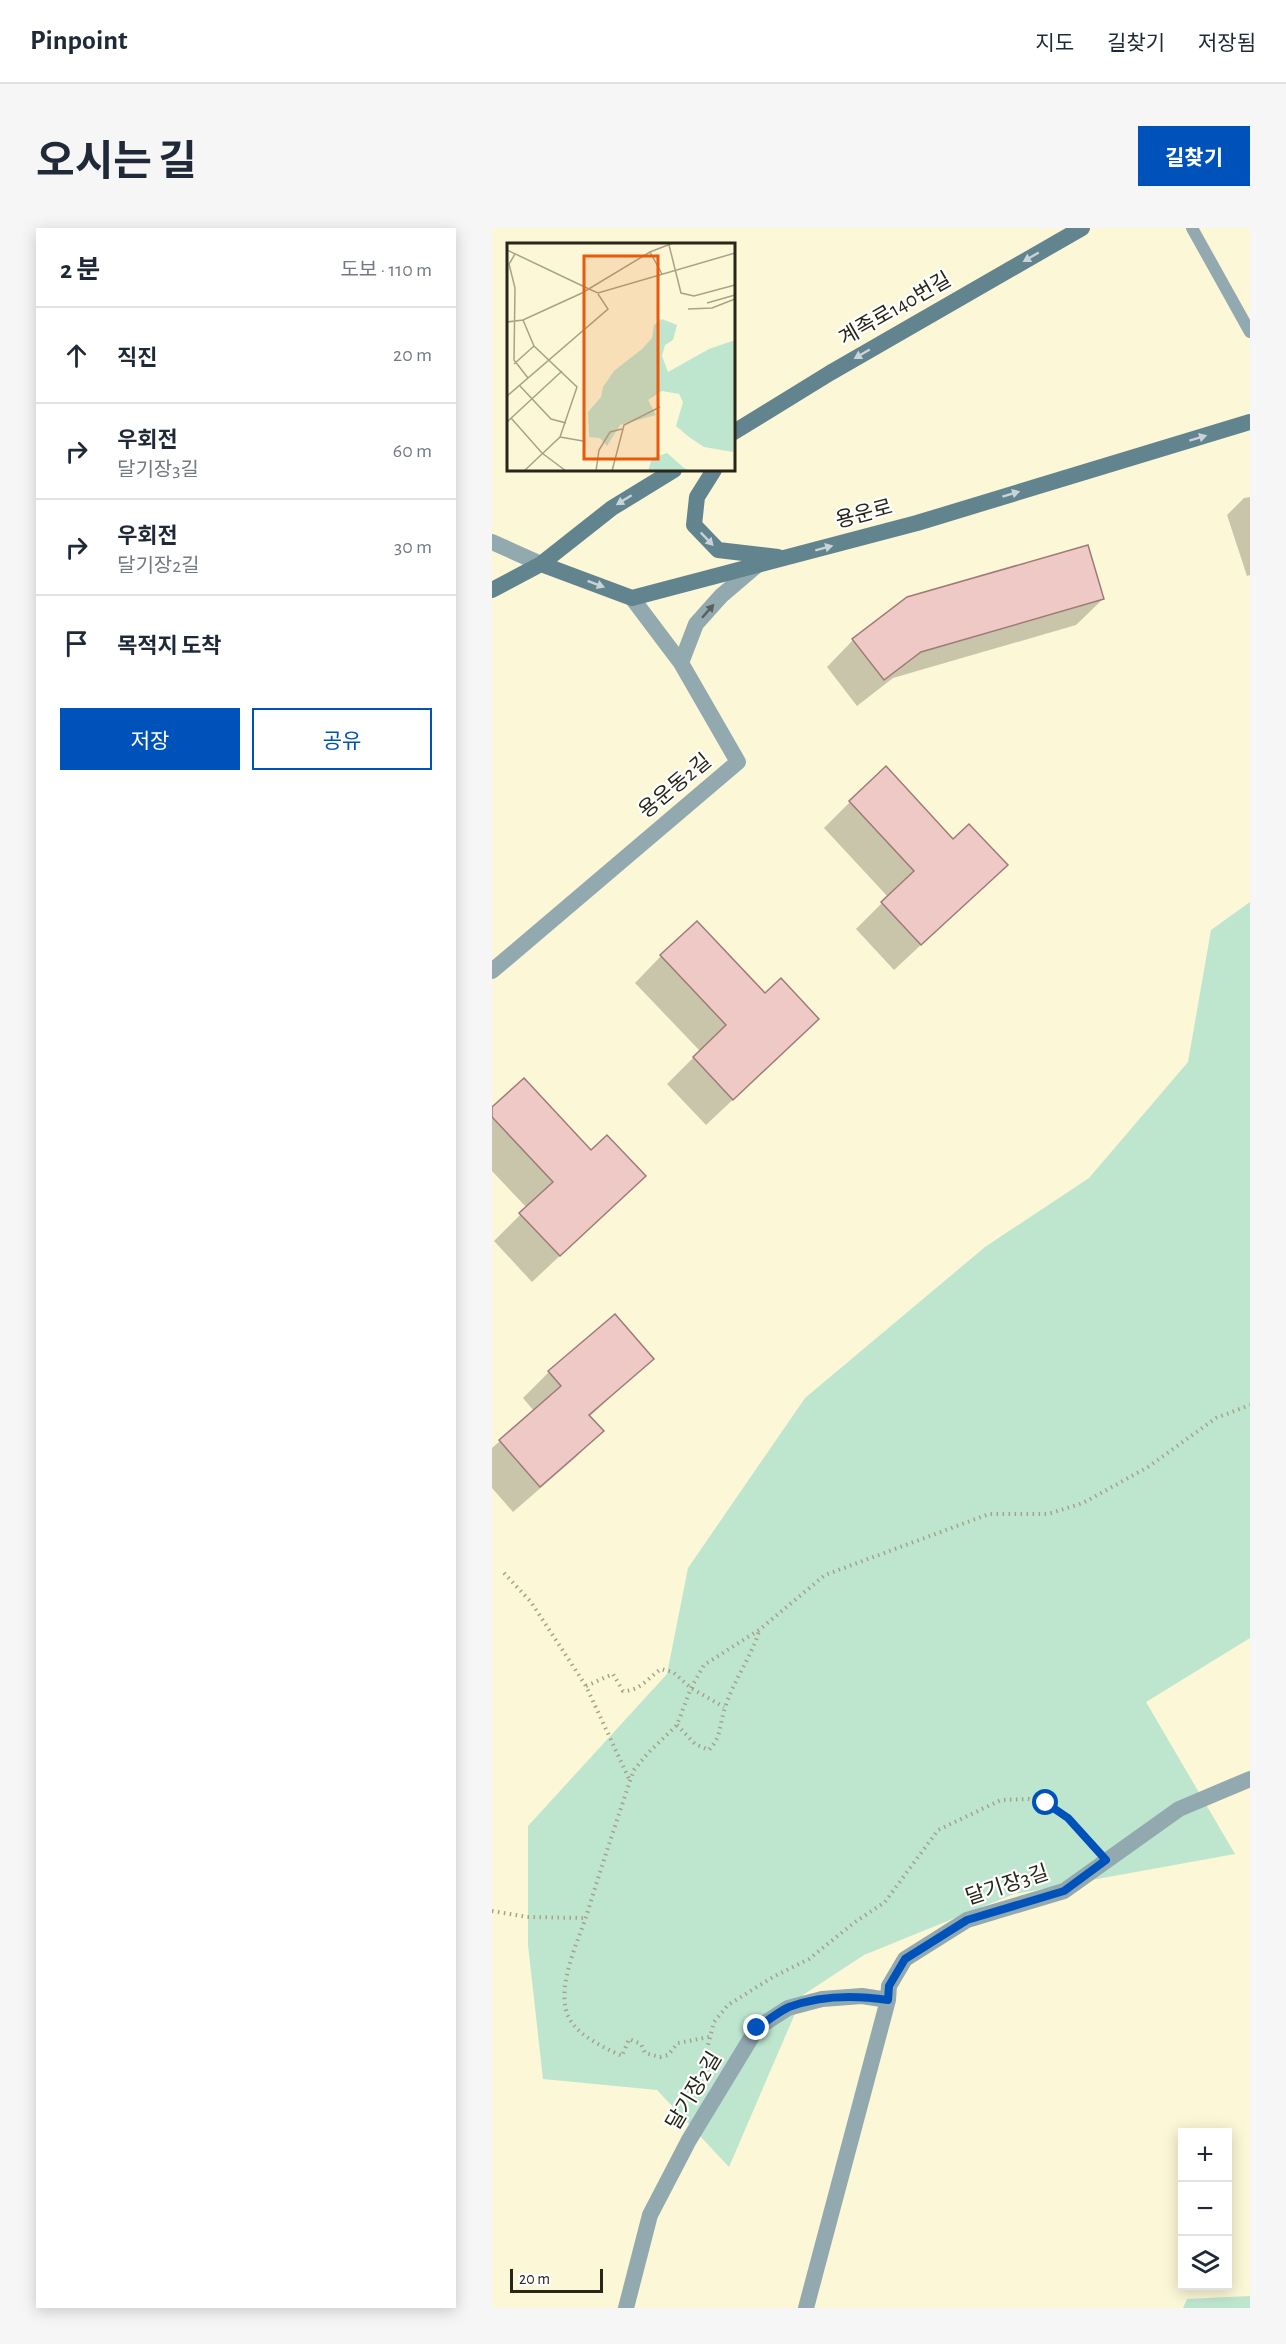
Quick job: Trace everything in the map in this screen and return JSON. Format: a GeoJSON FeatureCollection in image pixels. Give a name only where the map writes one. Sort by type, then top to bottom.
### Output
{"type":"FeatureCollection","features":[{"type":"Feature","properties":{"kind":"main road","name":"계족로140번길"},"geometry":{"type":"LineString","coordinates":[[735,433],[830,373],[1082,228]]}},
{"type":"Feature","properties":{"kind":"main road","name":"용운로"},"geometry":{"type":"LineString","coordinates":[[632,598],[917,523],[1250,422]]}},
{"type":"Feature","properties":{"kind":"main road"},"geometry":{"type":"LineString","coordinates":[[492,590],[541,564],[612,507],[672,471]]}},
{"type":"Feature","properties":{"kind":"main road"},"geometry":{"type":"LineString","coordinates":[[713,471],[697,497],[694,525],[718,550],[787,558]]}},
{"type":"Feature","properties":{"kind":"main road"},"geometry":{"type":"LineString","coordinates":[[541,564],[632,598]]}},
{"type":"Feature","properties":{"kind":"street"},"geometry":{"type":"LineString","coordinates":[[492,542],[541,564]]}},
{"type":"Feature","properties":{"kind":"street"},"geometry":{"type":"LineString","coordinates":[[681,663],[696,624],[721,596],[755,567]]}},
{"type":"Feature","properties":{"kind":"street","name":"용운동2길"},"geometry":{"type":"LineString","coordinates":[[492,971],[738,762],[681,663],[632,598]]}},
{"type":"Feature","properties":{"kind":"street","name":"달기장3길"},"geometry":{"type":"LineString","coordinates":[[806,2308],[888,2000],[889,1986],[905,1959],[967,1920],[1064,1891],[1179,1809],[1250,1779]]}},
{"type":"Feature","properties":{"kind":"street","name":"달기장2길"},"geometry":{"type":"LineString","coordinates":[[626,2308],[650,2216],[689,2140],[757,2028],[788,2008],[822,1999],[862,1996],[888,2000]]}},
{"type":"Feature","properties":{"kind":"lane"},"geometry":{"type":"LineString","coordinates":[[1192,228],[1250,332]]}},
{"type":"Feature","properties":{"kind":"path"},"geometry":{"type":"LineString","coordinates":[[709,2037],[678,2043],[668,2055],[660,2057],[645,2053],[641,2044],[629,2038],[622,2056],[599,2045],[576,2026],[566,2012],[570,1965],[634,1770],[677,1725],[691,1688],[704,1665],[759,1630],[825,1575],[989,1514],[1048,1514],[1083,1503],[1148,1467],[1216,1418],[1250,1405]]}},
{"type":"Feature","properties":{"kind":"path"},"geometry":{"type":"LineString","coordinates":[[504,1573],[531,1602],[586,1686],[630,1781]]}},
{"type":"Feature","properties":{"kind":"path"},"geometry":{"type":"LineString","coordinates":[[677,1725],[695,1744],[709,1750],[718,1741],[725,1707],[753,1649],[759,1630]]}},
{"type":"Feature","properties":{"kind":"path"},"geometry":{"type":"LineString","coordinates":[[586,1686],[613,1674],[622,1691],[631,1691],[645,1683],[661,1669],[673,1672],[691,1688],[725,1707]]}},
{"type":"Feature","properties":{"kind":"path"},"geometry":{"type":"LineString","coordinates":[[700,2076],[714,2022],[728,2005],[773,1977],[809,1959],[855,1922],[885,1902],[938,1830],[1001,1800],[1028,1799],[1046,1803],[1068,1818],[1106,1860]]}},
{"type":"Feature","properties":{"kind":"path"},"geometry":{"type":"LineString","coordinates":[[492,1911],[527,1917],[585,1918]]}},
{"type":"Feature","properties":{"kind":"green space"},"geometry":{"type":"Polygon","coordinates":[[[1250,902],[1250,1638],[1146,1702],[1235,1854],[1014,1894],[864,1955],[803,1995],[729,2167],[657,2090],[543,2079],[528,1945],[528,1826],[667,1674],[688,1568],[805,1398],[985,1247],[1089,1178],[1188,1062],[1211,930],[1250,902]]]}},
{"type":"Feature","properties":{"kind":"green space"},"geometry":{"type":"Polygon","coordinates":[[[1250,2296],[1250,2308],[1183,2308],[1187,2299],[1250,2296]]]}},
{"type":"Feature","properties":{"kind":"building"},"geometry":{"type":"Polygon","coordinates":[[[1088,545],[1104,599],[921,652],[884,680],[852,639],[907,597],[1088,545]]]}},
{"type":"Feature","properties":{"kind":"building"},"geometry":{"type":"Polygon","coordinates":[[[886,766],[953,839],[969,824],[1008,865],[921,945],[881,902],[914,871],[849,801],[886,766]]]}},
{"type":"Feature","properties":{"kind":"building"},"geometry":{"type":"Polygon","coordinates":[[[697,921],[765,993],[781,978],[819,1019],[733,1100],[693,1057],[726,1025],[660,955],[697,921]]]}},
{"type":"Feature","properties":{"kind":"building"},"geometry":{"type":"Polygon","coordinates":[[[524,1078],[591,1150],[607,1135],[646,1176],[560,1256],[519,1213],[553,1182],[492,1117],[492,1107],[524,1078]]]}},
{"type":"Feature","properties":{"kind":"building"},"geometry":{"type":"Polygon","coordinates":[[[615,1314],[654,1359],[589,1415],[604,1431],[540,1487],[499,1440],[561,1386],[548,1371],[615,1314]]]}},
{"type":"Feature","properties":{"kind":"route"},"geometry":{"type":"LineString","coordinates":[[757,2028],[788,2008],[822,1999],[862,1996],[888,2000],[889,1986],[905,1959],[967,1920],[1064,1891],[1106,1860],[1068,1818],[1046,1803]]}}]}
